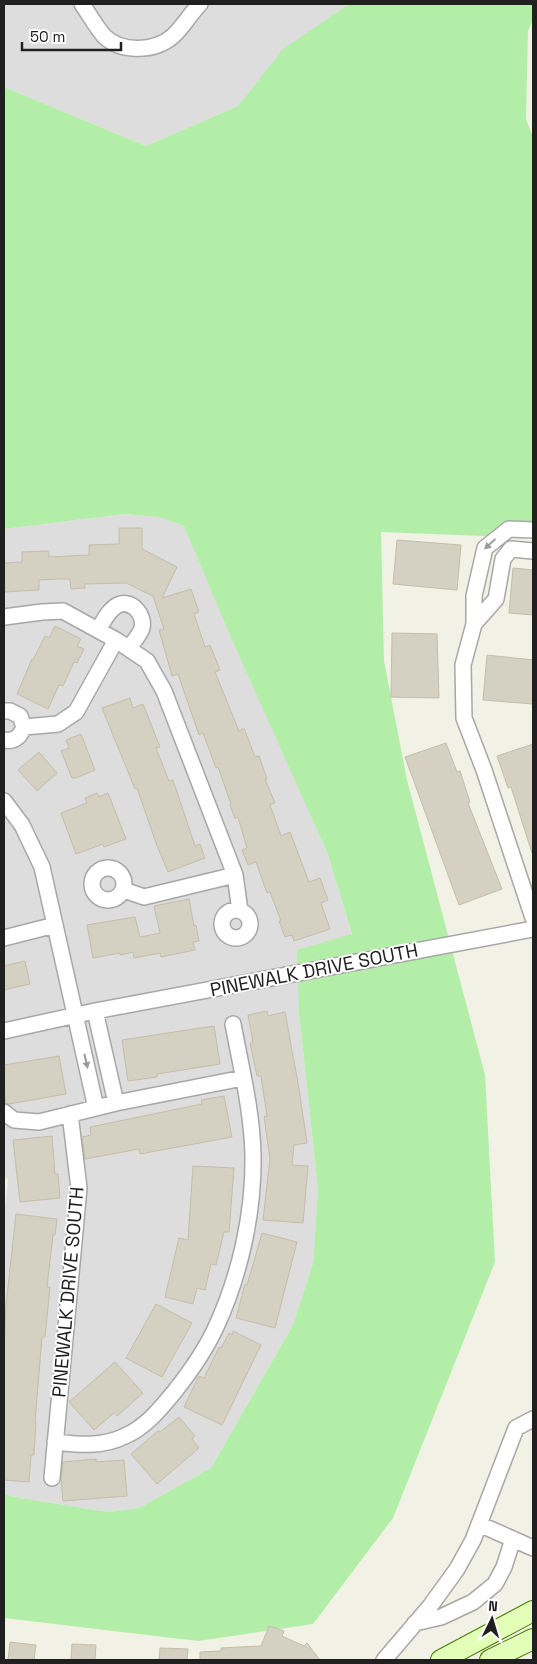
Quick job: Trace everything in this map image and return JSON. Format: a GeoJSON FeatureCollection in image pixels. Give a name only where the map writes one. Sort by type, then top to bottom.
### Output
{"type":"FeatureCollection","features":[{"type":"Feature","properties":{"kind":"street"},"geometry":{"type":"LineString","coordinates":[[82,4],[104,36],[120,46],[137,49],[155,46],[171,38],[200,4]]}},
{"type":"Feature","properties":{"kind":"street"},"geometry":{"type":"LineString","coordinates":[[533,530],[509,528],[485,548],[474,596],[474,624],[462,665],[464,718],[484,770],[533,918]]}},
{"type":"Feature","properties":{"kind":"street"},"geometry":{"type":"LineString","coordinates":[[474,624],[496,599],[503,559],[511,549],[533,551]]}},
{"type":"Feature","properties":{"kind":"street"},"geometry":{"type":"LineString","coordinates":[[98,630],[108,613],[117,605],[122,604],[134,607],[141,616],[142,628],[130,648]]}},
{"type":"Feature","properties":{"kind":"street"},"geometry":{"type":"LineString","coordinates":[[4,617],[63,611],[130,648],[147,661],[164,691],[235,875],[240,911]]}},
{"type":"Feature","properties":{"kind":"street"},"geometry":{"type":"LineString","coordinates":[[24,727],[58,724],[76,712],[116,640]]}},
{"type":"Feature","properties":{"kind":"street"},"geometry":{"type":"LineString","coordinates":[[4,711],[16,712],[20,716],[24,727]]}},
{"type":"Feature","properties":{"kind":"street"},"geometry":{"type":"LineString","coordinates":[[4,740],[13,740],[18,737],[24,727]]}},
{"type":"Feature","properties":{"kind":"street"},"geometry":{"type":"LineString","coordinates":[[4,801],[22,825],[42,867],[96,1108]]}},
{"type":"Feature","properties":{"kind":"street"},"geometry":{"type":"LineString","coordinates":[[124,890],[144,897],[235,875]]}},
{"type":"Feature","properties":{"kind":"street"},"geometry":{"type":"LineString","coordinates":[[4,938],[55,925]]}},
{"type":"Feature","properties":{"kind":"street","name":"PINEWALK DRIVE SOUTH"},"geometry":{"type":"LineString","coordinates":[[4,1031],[95,1011],[533,929]]}},
{"type":"Feature","properties":{"kind":"street"},"geometry":{"type":"LineString","coordinates":[[95,1011],[116,1103]]}},
{"type":"Feature","properties":{"kind":"street","name":"PINEWALK DRIVE SOUTH"},"geometry":{"type":"LineString","coordinates":[[55,1442],[80,1445],[102,1444],[126,1436],[143,1425],[162,1408],[186,1377],[215,1329],[232,1289],[245,1236],[253,1156],[252,1127],[233,1024]]}},
{"type":"Feature","properties":{"kind":"street"},"geometry":{"type":"LineString","coordinates":[[4,1112],[14,1120],[39,1122],[116,1103],[243,1078]]}},
{"type":"Feature","properties":{"kind":"street","name":"PINEWALK DRIVE SOUTH"},"geometry":{"type":"LineString","coordinates":[[52,1478],[79,1188],[70,1114]]}},
{"type":"Feature","properties":{"kind":"street"},"geometry":{"type":"LineString","coordinates":[[384,1660],[431,1605],[457,1569],[473,1540],[516,1428],[533,1419]]}},
{"type":"Feature","properties":{"kind":"street"},"geometry":{"type":"LineString","coordinates":[[479,1524],[533,1548]]}},
{"type":"Feature","properties":{"kind":"street"},"geometry":{"type":"LineString","coordinates":[[415,1623],[441,1617],[473,1602],[495,1584],[504,1567],[513,1539]]}},
{"type":"Feature","properties":{"kind":"street"},"geometry":{"type":"LineString","coordinates":[[441,1660],[533,1611]]}},
{"type":"Feature","properties":{"kind":"street"},"geometry":{"type":"LineString","coordinates":[[490,1660],[533,1639]]}},
{"type":"Feature","properties":{"kind":"shaded area"},"geometry":{"type":"Polygon","coordinates":[[[4,4],[349,4],[284,49],[238,106],[146,146],[4,87],[4,4]]]}},
{"type":"Feature","properties":{"kind":"shaded area"},"geometry":{"type":"Polygon","coordinates":[[[124,514],[159,517],[184,526],[327,852],[352,935],[299,1013],[318,1189],[313,1263],[293,1325],[211,1468],[139,1508],[109,1512],[4,1494],[4,1218],[8,1180],[4,1176],[4,529],[124,514]]]}},
{"type":"Feature","properties":{"kind":"green space"},"geometry":{"type":"Polygon","coordinates":[[[349,4],[533,4],[533,19],[528,31],[526,119],[533,137],[533,538],[381,532],[384,661],[407,780],[485,1075],[495,1262],[393,1518],[313,1624],[198,1641],[4,1618],[4,1494],[109,1512],[139,1508],[211,1468],[293,1325],[313,1263],[318,1189],[299,1013],[297,950],[352,934],[327,852],[233,642],[184,526],[159,517],[124,514],[4,529],[4,87],[146,146],[238,106],[283,49],[349,4]]]}},
{"type":"Feature","properties":{"kind":"building"},"geometry":{"type":"Polygon","coordinates":[[[119,528],[142,528],[142,549],[177,567],[162,598],[191,589],[199,612],[194,614],[205,647],[210,645],[220,670],[215,672],[239,731],[244,728],[255,757],[259,756],[267,779],[265,779],[275,803],[270,805],[281,836],[290,832],[309,882],[320,878],[328,900],[321,903],[330,929],[294,941],[292,935],[285,937],[270,892],[267,893],[256,862],[248,865],[242,850],[247,848],[238,817],[235,819],[218,767],[216,768],[203,733],[199,735],[178,674],[172,676],[159,630],[164,629],[153,596],[126,583],[85,584],[85,588],[71,589],[70,579],[39,580],[39,590],[4,592],[4,563],[22,562],[22,552],[48,551],[49,557],[89,555],[89,545],[119,544],[119,528]]]}},
{"type":"Feature","properties":{"kind":"building"},"geometry":{"type":"Polygon","coordinates":[[[397,540],[461,545],[457,590],[393,584],[397,540]]]}},
{"type":"Feature","properties":{"kind":"building"},"geometry":{"type":"Polygon","coordinates":[[[513,568],[533,570],[533,615],[509,613],[513,568]]]}},
{"type":"Feature","properties":{"kind":"building"},"geometry":{"type":"Polygon","coordinates":[[[55,626],[81,639],[77,646],[84,649],[77,663],[74,662],[63,686],[59,685],[48,709],[17,694],[32,659],[45,636],[49,638],[55,626]]]}},
{"type":"Feature","properties":{"kind":"building"},"geometry":{"type":"Polygon","coordinates":[[[392,633],[437,634],[439,698],[391,697],[392,633]]]}},
{"type":"Feature","properties":{"kind":"building"},"geometry":{"type":"Polygon","coordinates":[[[487,655],[533,660],[533,704],[483,700],[487,655]]]}},
{"type":"Feature","properties":{"kind":"building"},"geometry":{"type":"Polygon","coordinates":[[[130,698],[133,708],[143,704],[160,747],[156,748],[169,781],[173,780],[195,846],[200,844],[205,858],[168,872],[137,788],[135,789],[102,708],[130,698]]]}},
{"type":"Feature","properties":{"kind":"building"},"geometry":{"type":"Polygon","coordinates":[[[81,734],[95,770],[72,778],[61,751],[69,748],[66,740],[81,734]]]}},
{"type":"Feature","properties":{"kind":"building"},"geometry":{"type":"Polygon","coordinates":[[[446,743],[457,772],[460,771],[470,802],[468,803],[502,889],[459,905],[405,757],[446,743]]]}},
{"type":"Feature","properties":{"kind":"building"},"geometry":{"type":"Polygon","coordinates":[[[533,744],[532,853],[511,787],[508,788],[497,756],[533,744]]]}},
{"type":"Feature","properties":{"kind":"building"},"geometry":{"type":"Polygon","coordinates":[[[39,752],[57,773],[37,791],[18,770],[39,752]]]}},
{"type":"Feature","properties":{"kind":"building"},"geometry":{"type":"Polygon","coordinates":[[[97,793],[99,797],[108,793],[126,839],[104,847],[103,844],[76,854],[61,813],[87,803],[85,798],[97,793]]]}},
{"type":"Feature","properties":{"kind":"building"},"geometry":{"type":"Polygon","coordinates":[[[189,899],[199,941],[193,942],[195,950],[161,957],[160,953],[134,958],[133,952],[93,958],[87,925],[135,917],[140,937],[160,933],[154,906],[189,899]]]}},
{"type":"Feature","properties":{"kind":"building"},"geometry":{"type":"Polygon","coordinates":[[[25,961],[30,984],[4,990],[4,966],[25,961]]]}},
{"type":"Feature","properties":{"kind":"building"},"geometry":{"type":"Polygon","coordinates":[[[267,1011],[268,1016],[285,1012],[298,1083],[307,1143],[294,1145],[292,1165],[308,1166],[303,1223],[263,1220],[270,1159],[264,1117],[267,1116],[261,1076],[257,1076],[250,1043],[253,1042],[248,1015],[267,1011]]]}},
{"type":"Feature","properties":{"kind":"building"},"geometry":{"type":"Polygon","coordinates":[[[214,1026],[220,1064],[157,1074],[157,1077],[128,1081],[122,1040],[214,1026]]]}},
{"type":"Feature","properties":{"kind":"building"},"geometry":{"type":"Polygon","coordinates":[[[59,1056],[66,1094],[6,1103],[4,1065],[59,1056]]]}},
{"type":"Feature","properties":{"kind":"building"},"geometry":{"type":"Polygon","coordinates":[[[224,1096],[232,1137],[140,1154],[139,1149],[85,1159],[82,1137],[91,1135],[90,1127],[202,1104],[201,1100],[224,1096]]]}},
{"type":"Feature","properties":{"kind":"building"},"geometry":{"type":"Polygon","coordinates":[[[52,1136],[55,1174],[58,1174],[60,1198],[20,1202],[13,1140],[52,1136]]]}},
{"type":"Feature","properties":{"kind":"building"},"geometry":{"type":"Polygon","coordinates":[[[193,1166],[234,1168],[229,1232],[224,1232],[216,1265],[211,1264],[205,1290],[197,1288],[193,1304],[165,1297],[179,1238],[188,1240],[193,1166]]]}},
{"type":"Feature","properties":{"kind":"building"},"geometry":{"type":"Polygon","coordinates":[[[16,1214],[57,1219],[55,1235],[53,1235],[47,1287],[50,1287],[45,1337],[42,1337],[34,1455],[31,1455],[29,1482],[4,1480],[4,1345],[6,1305],[16,1214]]]}},
{"type":"Feature","properties":{"kind":"building"},"geometry":{"type":"Polygon","coordinates":[[[262,1233],[297,1242],[275,1328],[236,1318],[262,1233]]]}},
{"type":"Feature","properties":{"kind":"building"},"geometry":{"type":"Polygon","coordinates":[[[156,1304],[192,1323],[162,1377],[126,1358],[156,1304]]]}},
{"type":"Feature","properties":{"kind":"building"},"geometry":{"type":"Polygon","coordinates":[[[233,1331],[261,1345],[222,1425],[184,1407],[199,1376],[204,1378],[219,1347],[221,1348],[229,1333],[232,1335],[233,1331]]]}},
{"type":"Feature","properties":{"kind":"building"},"geometry":{"type":"Polygon","coordinates":[[[115,1362],[143,1393],[117,1416],[114,1413],[94,1430],[69,1402],[115,1362]]]}},
{"type":"Feature","properties":{"kind":"building"},"geometry":{"type":"Polygon","coordinates":[[[179,1417],[195,1436],[192,1439],[199,1448],[157,1484],[131,1454],[158,1431],[160,1432],[179,1417]]]}},
{"type":"Feature","properties":{"kind":"building"},"geometry":{"type":"Polygon","coordinates":[[[96,1459],[96,1462],[124,1460],[127,1496],[63,1501],[61,1479],[63,1462],[96,1459]]]}},
{"type":"Feature","properties":{"kind":"building"},"geometry":{"type":"Polygon","coordinates":[[[269,1626],[284,1631],[282,1636],[304,1646],[307,1643],[320,1660],[200,1660],[200,1652],[221,1651],[221,1648],[261,1646],[269,1626]]]}},
{"type":"Feature","properties":{"kind":"building"},"geometry":{"type":"Polygon","coordinates":[[[10,1642],[36,1645],[34,1660],[8,1660],[10,1642]]]}},
{"type":"Feature","properties":{"kind":"building"},"geometry":{"type":"Polygon","coordinates":[[[72,1644],[96,1645],[95,1660],[71,1660],[72,1644]]]}},
{"type":"Feature","properties":{"kind":"building"},"geometry":{"type":"Polygon","coordinates":[[[160,1648],[188,1649],[187,1660],[159,1660],[160,1648]]]}}]}
